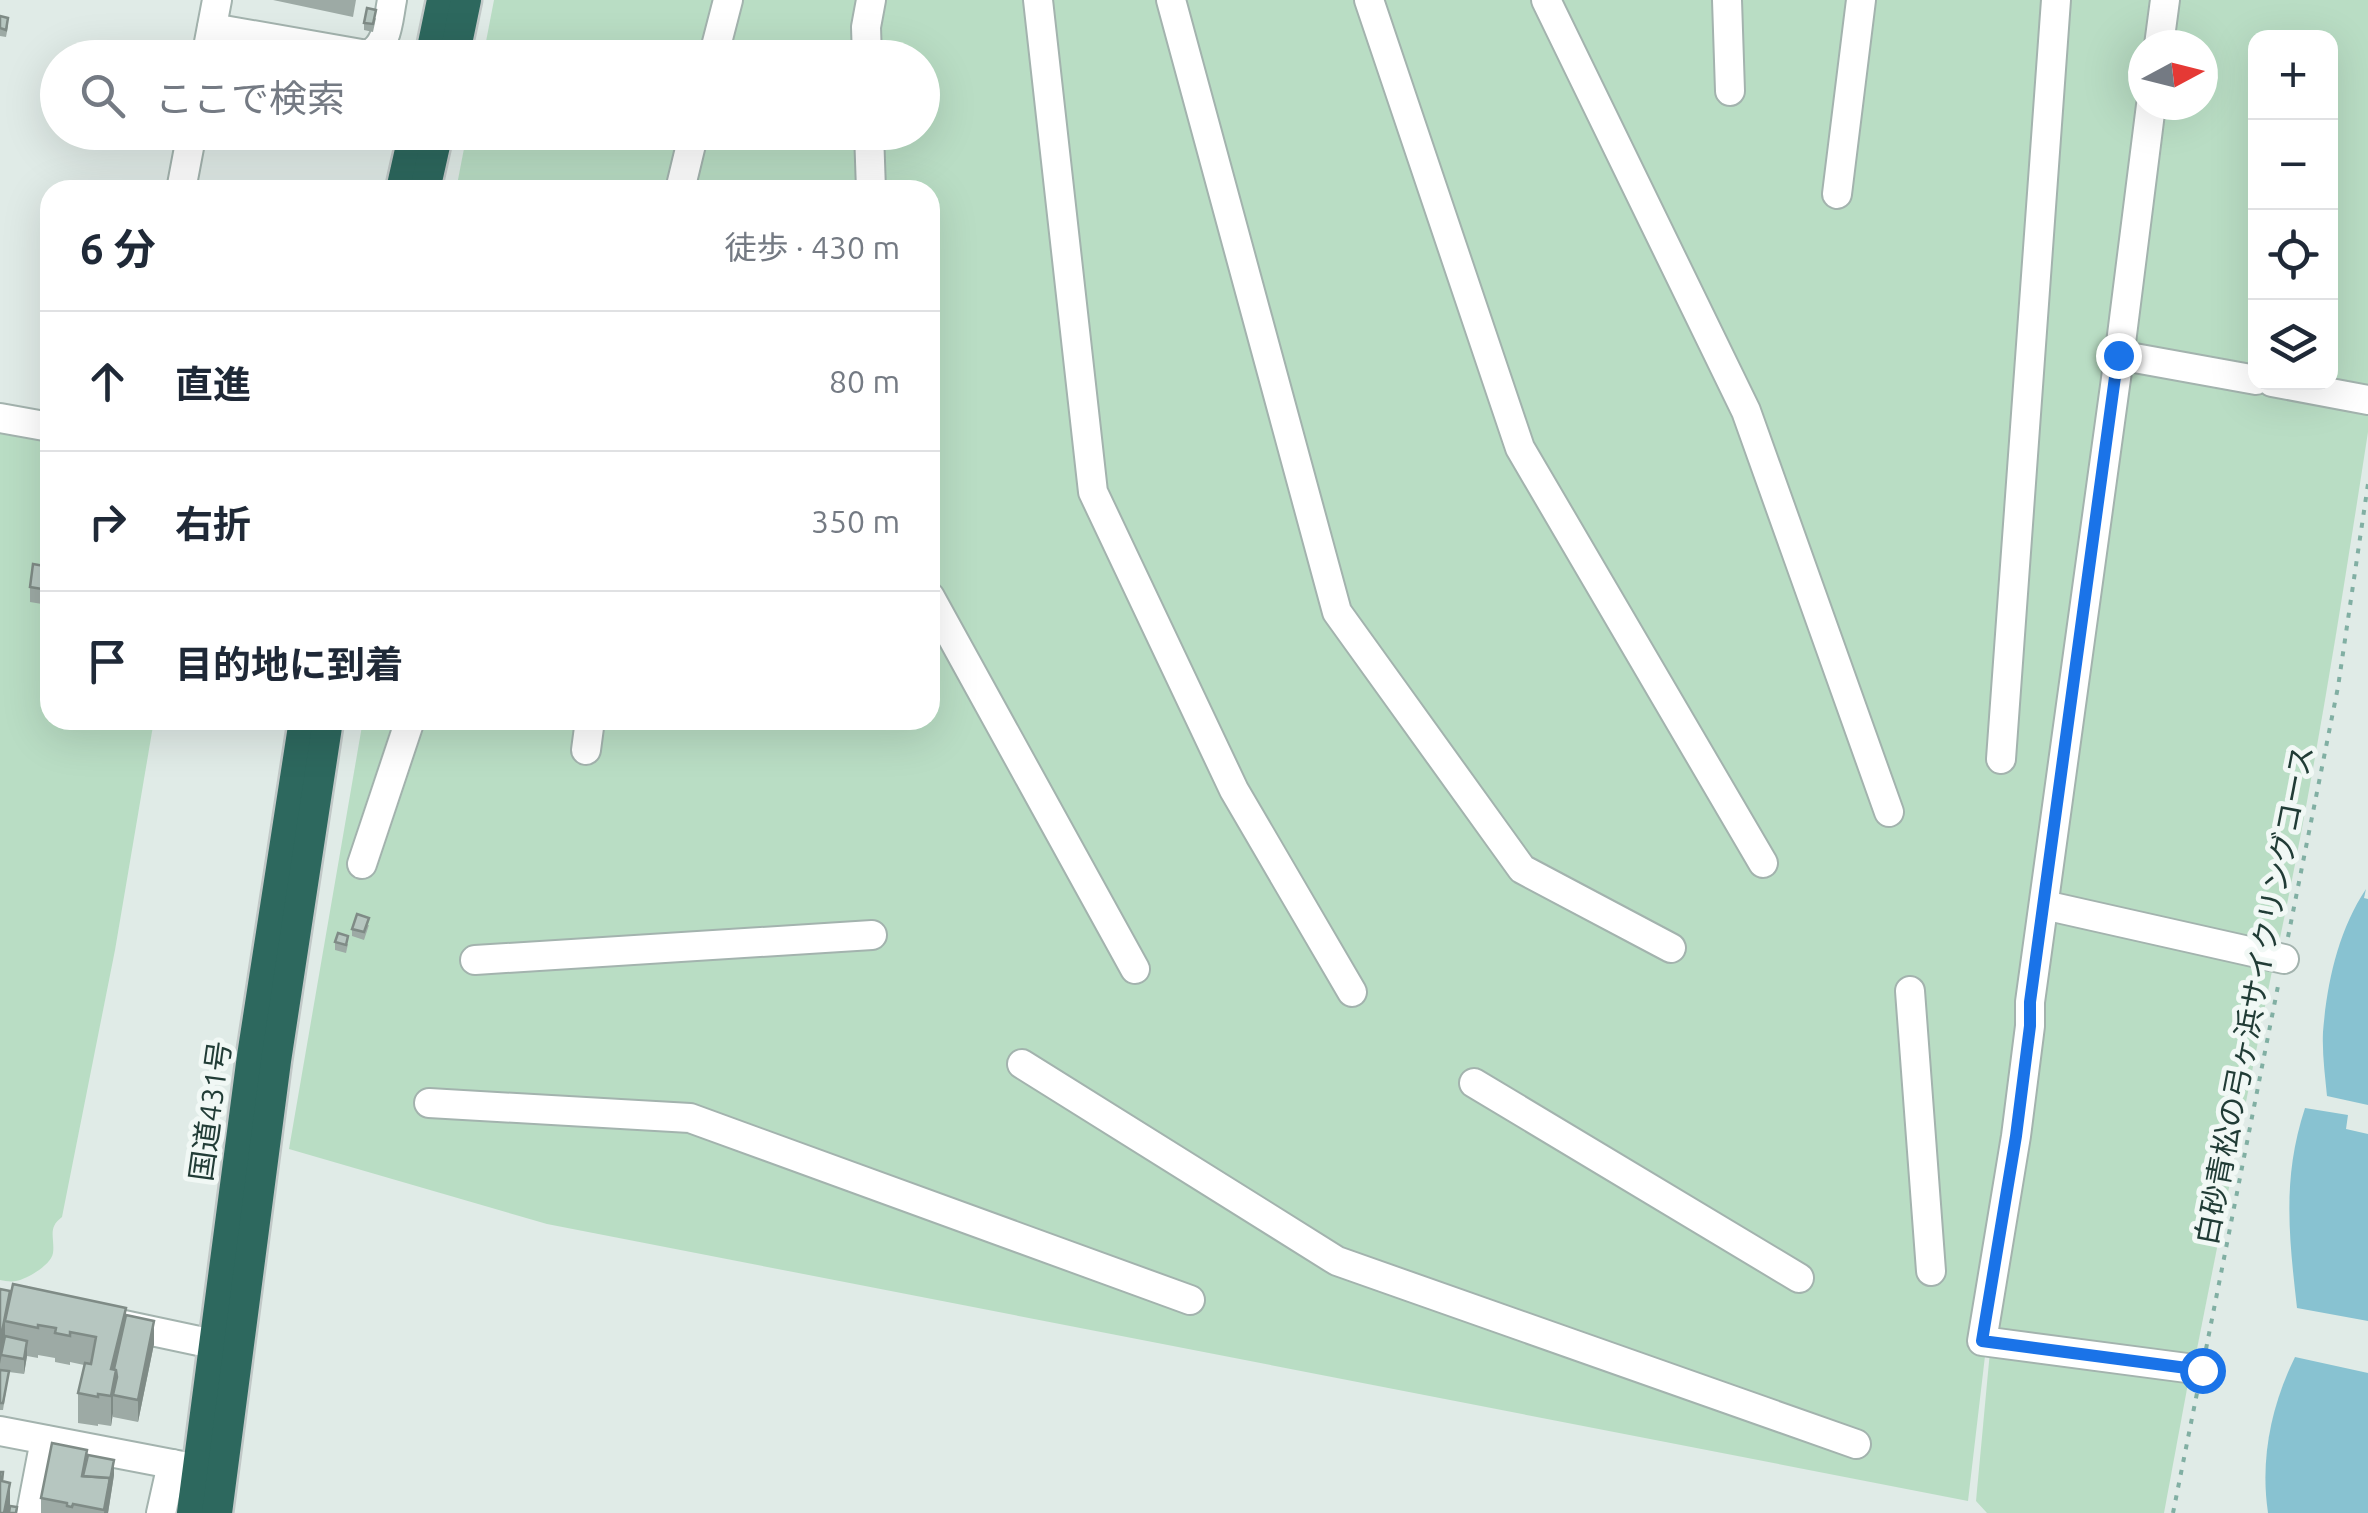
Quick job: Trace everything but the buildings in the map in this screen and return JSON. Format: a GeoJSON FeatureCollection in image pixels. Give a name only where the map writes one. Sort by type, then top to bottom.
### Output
{"type":"FeatureCollection","features":[{"type":"Feature","properties":{"kind":"highway"},"geometry":{"type":"LineString","coordinates":[[434,40],[442,0]]}},
{"type":"Feature","properties":{"kind":"highway"},"geometry":{"type":"LineString","coordinates":[[458,40],[466,0]]}},
{"type":"Feature","properties":{"kind":"highway"},"geometry":{"type":"LineString","coordinates":[[403,180],[410,150]]}},
{"type":"Feature","properties":{"kind":"highway"},"geometry":{"type":"LineString","coordinates":[[428,180],[434,150]]}},
{"type":"Feature","properties":{"kind":"highway","name":"国道431号"},"geometry":{"type":"LineString","coordinates":[[192,1513],[185,1466],[213,1344],[302,730]]}},
{"type":"Feature","properties":{"kind":"highway","name":"国道431号"},"geometry":{"type":"LineString","coordinates":[[218,1513],[276,1060],[326,730]]}},
{"type":"Feature","properties":{"kind":"street"},"geometry":{"type":"LineString","coordinates":[[210,40],[218,0]]}},
{"type":"Feature","properties":{"kind":"street"},"geometry":{"type":"LineString","coordinates":[[382,40],[392,0]]}},
{"type":"Feature","properties":{"kind":"street"},"geometry":{"type":"LineString","coordinates":[[718,40],[728,0]]}},
{"type":"Feature","properties":{"kind":"street"},"geometry":{"type":"LineString","coordinates":[[866,40],[871,0]]}},
{"type":"Feature","properties":{"kind":"street"},"geometry":{"type":"LineString","coordinates":[[1038,0],[1093,492],[1234,790],[1352,992]]}},
{"type":"Feature","properties":{"kind":"street"},"geometry":{"type":"LineString","coordinates":[[1172,0],[1337,612],[1522,870],[1671,948]]}},
{"type":"Feature","properties":{"kind":"street"},"geometry":{"type":"LineString","coordinates":[[1369,0],[1520,448],[1763,863]]}},
{"type":"Feature","properties":{"kind":"street"},"geometry":{"type":"LineString","coordinates":[[1546,0],[1746,411],[1889,812]]}},
{"type":"Feature","properties":{"kind":"street"},"geometry":{"type":"LineString","coordinates":[[1727,0],[1730,91]]}},
{"type":"Feature","properties":{"kind":"street"},"geometry":{"type":"LineString","coordinates":[[1837,194],[1861,0]]}},
{"type":"Feature","properties":{"kind":"street"},"geometry":{"type":"LineString","coordinates":[[2001,759],[2056,0]]}},
{"type":"Feature","properties":{"kind":"street"},"geometry":{"type":"LineString","coordinates":[[2161,30],[2166,0]]}},
{"type":"Feature","properties":{"kind":"street"},"geometry":{"type":"LineString","coordinates":[[212,28],[281,40]]}},
{"type":"Feature","properties":{"kind":"street"},"geometry":{"type":"LineString","coordinates":[[2149,120],[2030,1002],[2016,1136],[1982,1341],[2202,1370]]}},
{"type":"Feature","properties":{"kind":"street"},"geometry":{"type":"LineString","coordinates":[[183,180],[189,150]]}},
{"type":"Feature","properties":{"kind":"street"},"geometry":{"type":"LineString","coordinates":[[682,180],[690,150]]}},
{"type":"Feature","properties":{"kind":"street"},"geometry":{"type":"LineString","coordinates":[[870,150],[871,180]]}},
{"type":"Feature","properties":{"kind":"street"},"geometry":{"type":"LineString","coordinates":[[2118,355],[2248,379]]}},
{"type":"Feature","properties":{"kind":"street"},"geometry":{"type":"LineString","coordinates":[[2315,390],[2368,400]]}},
{"type":"Feature","properties":{"kind":"street"},"geometry":{"type":"LineString","coordinates":[[0,418],[40,425]]}},
{"type":"Feature","properties":{"kind":"street"},"geometry":{"type":"LineString","coordinates":[[940,614],[1135,968]]}},
{"type":"Feature","properties":{"kind":"street"},"geometry":{"type":"LineString","coordinates":[[362,864],[407,730]]}},
{"type":"Feature","properties":{"kind":"street"},"geometry":{"type":"LineString","coordinates":[[586,750],[589,730]]}},
{"type":"Feature","properties":{"kind":"street"},"geometry":{"type":"LineString","coordinates":[[2044,905],[2284,960]]}},
{"type":"Feature","properties":{"kind":"street"},"geometry":{"type":"LineString","coordinates":[[475,960],[872,936]]}},
{"type":"Feature","properties":{"kind":"street"},"geometry":{"type":"LineString","coordinates":[[1910,992],[1931,1270]]}},
{"type":"Feature","properties":{"kind":"street"},"geometry":{"type":"LineString","coordinates":[[1022,1064],[1337,1261],[1856,1444]]}},
{"type":"Feature","properties":{"kind":"street"},"geometry":{"type":"LineString","coordinates":[[1474,1084],[1799,1278]]}},
{"type":"Feature","properties":{"kind":"street"},"geometry":{"type":"LineString","coordinates":[[429,1103],[690,1118],[1190,1300]]}},
{"type":"Feature","properties":{"kind":"street"},"geometry":{"type":"LineString","coordinates":[[90,1318],[213,1344]]}},
{"type":"Feature","properties":{"kind":"street"},"geometry":{"type":"LineString","coordinates":[[0,1431],[185,1466],[162,1513]]}},
{"type":"Feature","properties":{"kind":"street"},"geometry":{"type":"LineString","coordinates":[[31,1513],[46,1440]]}},
{"type":"Feature","properties":{"kind":"path","name":"白砂青松の弓ヶ浜サイクリングコース"},"geometry":{"type":"LineString","coordinates":[[2173,1513],[2338,687],[2368,484]]}},
{"type":"Feature","properties":{"kind":"green space"},"geometry":{"type":"Polygon","coordinates":[[[494,0],[2157,0],[2153,30],[2128,30],[2128,120],[2141,120],[2066,665],[1968,1501],[547,1224],[289,1149],[361,730],[940,730],[940,180],[458,180],[464,150],[940,150],[940,40],[486,40],[494,0]]]}},
{"type":"Feature","properties":{"kind":"green space"},"geometry":{"type":"Polygon","coordinates":[[[2172,0],[2368,0],[2368,393],[2338,384],[2338,30],[2248,30],[2248,372],[2132,350],[2157,120],[2218,120],[2218,30],[2168,30],[2172,0]]]}},
{"type":"Feature","properties":{"kind":"green space"},"geometry":{"type":"Polygon","coordinates":[[[2128,360],[2248,386],[2248,390],[2368,413],[2326,693],[2277,952],[2055,902],[2128,360]]]}},
{"type":"Feature","properties":{"kind":"green space"},"geometry":{"type":"Polygon","coordinates":[[[0,428],[40,436],[40,730],[152,730],[115,950],[62,1217],[53,1229],[53,1253],[38,1271],[12,1281],[0,1280],[0,428]]]}},
{"type":"Feature","properties":{"kind":"green space"},"geometry":{"type":"Polygon","coordinates":[[[2050,919],[2273,966],[2194,1364],[1997,1337],[2050,919]]]}},
{"type":"Feature","properties":{"kind":"green space"},"geometry":{"type":"Polygon","coordinates":[[[1990,1351],[2189,1378],[2164,1513],[1987,1513],[1976,1501],[1990,1351]]]}},
{"type":"Feature","properties":{"kind":"water"},"geometry":{"type":"Polygon","coordinates":[[[2366,889],[2368,1105],[2327,1096],[2323,1040],[2327,995],[2336,958],[2348,922],[2366,889]]]}},
{"type":"Feature","properties":{"kind":"water"},"geometry":{"type":"Polygon","coordinates":[[[2305,1108],[2348,1115],[2346,1129],[2368,1134],[2368,1321],[2297,1308],[2290,1183],[2305,1108]]]}},
{"type":"Feature","properties":{"kind":"water"},"geometry":{"type":"Polygon","coordinates":[[[2295,1357],[2368,1373],[2368,1513],[2268,1513],[2265,1473],[2270,1433],[2295,1357]]]}},
{"type":"Feature","properties":{"kind":"route"},"geometry":{"type":"LineString","coordinates":[[2118,355],[2030,1002],[2016,1136],[1982,1341],[2202,1370]]}}]}
